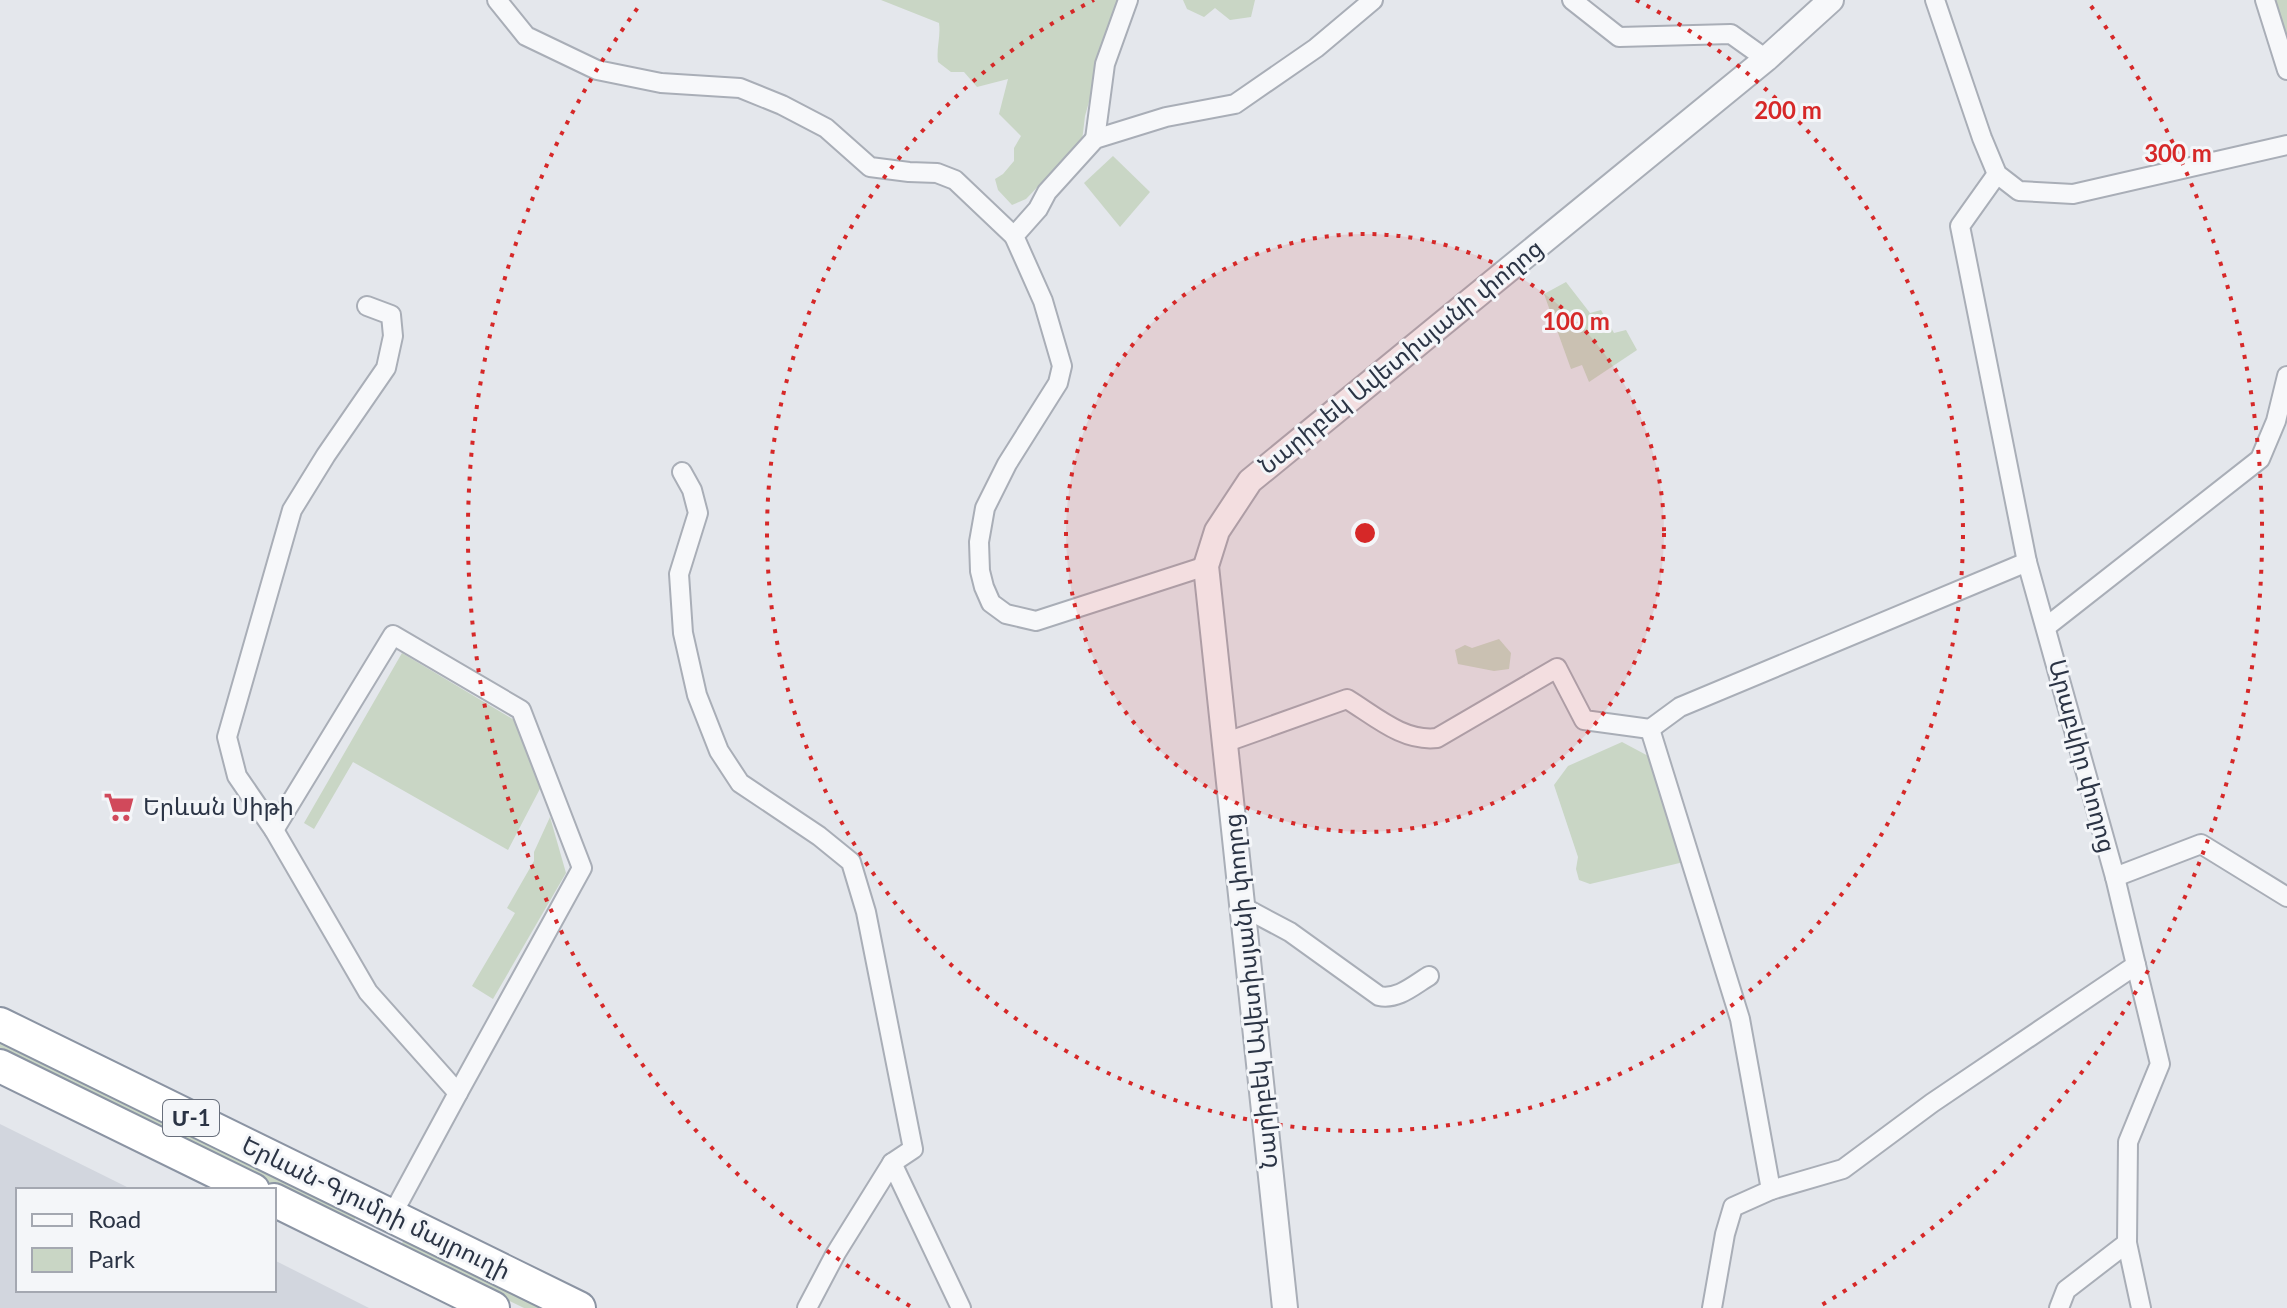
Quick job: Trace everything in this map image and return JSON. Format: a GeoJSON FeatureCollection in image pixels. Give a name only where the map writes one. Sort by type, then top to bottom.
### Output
{"type":"FeatureCollection","features":[{"type":"Feature","properties":{"kind":"highway","name":"Երևան-Գյումրի մայրուղի"},"geometry":{"type":"LineString","coordinates":[[0,1024],[579,1308]]}},
{"type":"Feature","properties":{"kind":"highway","name":"Երևան-Գյումրի մայրուղի"},"geometry":{"type":"LineString","coordinates":[[0,1066],[249,1188]]}},
{"type":"Feature","properties":{"kind":"highway","name":"Երևան-Գյումրի մայրուղի"},"geometry":{"type":"LineString","coordinates":[[276,1201],[493,1308]]}},
{"type":"Feature","properties":{"kind":"highway"},"geometry":{"type":"LineString","coordinates":[[366,1246],[388,1213]]}},
{"type":"Feature","properties":{"kind":"street"},"geometry":{"type":"LineString","coordinates":[[497,0],[526,36],[597,70],[661,83],[740,88],[826,128],[870,167],[937,173],[955,180],[1014,236],[1043,301],[1062,366],[1058,383],[1007,464],[985,508],[979,542],[980,571],[991,603],[1006,614],[1036,621],[1206,566]]}},
{"type":"Feature","properties":{"kind":"street"},"geometry":{"type":"LineString","coordinates":[[1095,139],[1105,64],[1128,0]]}},
{"type":"Feature","properties":{"kind":"street"},"geometry":{"type":"LineString","coordinates":[[1014,236],[1038,209],[1047,192],[1095,139],[1166,117],[1235,104],[1316,48],[1373,0]]}},
{"type":"Feature","properties":{"kind":"street"},"geometry":{"type":"LineString","coordinates":[[1572,0],[1619,37],[1731,34],[1766,59]]}},
{"type":"Feature","properties":{"kind":"street","name":"Նարիբեկ Ավետիսյանի փողոց"},"geometry":{"type":"LineString","coordinates":[[1285,1308],[1206,566],[1217,531],[1250,481],[1766,59],[1831,0]]}},
{"type":"Feature","properties":{"kind":"street"},"geometry":{"type":"LineString","coordinates":[[1935,0],[1997,174],[2019,191],[2073,194],[2287,145]]}},
{"type":"Feature","properties":{"kind":"street"},"geometry":{"type":"LineString","coordinates":[[2265,0],[2287,70]]}},
{"type":"Feature","properties":{"kind":"street","name":"Արաբկիր փողոց"},"geometry":{"type":"LineString","coordinates":[[1997,174],[1960,226],[2027,562],[2115,877],[2160,1064],[2128,1142],[2127,1243],[2141,1308]]}},
{"type":"Feature","properties":{"kind":"street"},"geometry":{"type":"LineString","coordinates":[[367,306],[391,315],[393,336],[386,368],[292,510],[227,737],[237,776],[274,830],[368,992],[458,1093]]}},
{"type":"Feature","properties":{"kind":"street"},"geometry":{"type":"LineString","coordinates":[[2046,627],[2260,459],[2276,421],[2287,376]]}},
{"type":"Feature","properties":{"kind":"street"},"geometry":{"type":"LineString","coordinates":[[682,472],[692,490],[698,513],[679,574],[683,633],[697,695],[719,751],[740,783],[819,836],[851,862],[866,912],[913,1149],[892,1163],[836,1253],[807,1308]]}},
{"type":"Feature","properties":{"kind":"street"},"geometry":{"type":"LineString","coordinates":[[1224,743],[1347,699],[1403,734],[1421,740],[1437,738],[1557,668],[1584,720],[1650,729],[1680,707],[2027,562]]}},
{"type":"Feature","properties":{"kind":"street"},"geometry":{"type":"LineString","coordinates":[[274,830],[393,635],[521,710],[582,868],[388,1213]]}},
{"type":"Feature","properties":{"kind":"street"},"geometry":{"type":"LineString","coordinates":[[1650,729],[1740,1019],[1771,1190]]}},
{"type":"Feature","properties":{"kind":"street"},"geometry":{"type":"LineString","coordinates":[[2115,877],[2201,844],[2287,897]]}},
{"type":"Feature","properties":{"kind":"street"},"geometry":{"type":"LineString","coordinates":[[1243,907],[1290,932],[1379,996],[1388,998],[1398,995],[1429,976]]}},
{"type":"Feature","properties":{"kind":"street"},"geometry":{"type":"LineString","coordinates":[[1712,1308],[1733,1207],[1771,1190],[1843,1169],[1932,1103],[2136,965]]}},
{"type":"Feature","properties":{"kind":"street"},"geometry":{"type":"LineString","coordinates":[[892,1163],[961,1308]]}},
{"type":"Feature","properties":{"kind":"street"},"geometry":{"type":"LineString","coordinates":[[2059,1308],[2066,1290],[2127,1243]]}},
{"type":"Feature","properties":{"kind":"shaded area"},"geometry":{"type":"Polygon","coordinates":[[[0,1124],[129,1188],[16,1188],[16,1292],[276,1292],[276,1261],[369,1308],[0,1308],[0,1124]]]}},
{"type":"Feature","properties":{"kind":"green space"},"geometry":{"type":"Polygon","coordinates":[[[881,0],[1122,0],[1098,70],[1085,116],[1082,141],[1026,199],[1012,205],[998,190],[995,179],[1014,161],[1014,148],[1021,136],[999,114],[1008,79],[977,87],[964,72],[951,72],[938,62],[939,23],[881,0]]]}},
{"type":"Feature","properties":{"kind":"green space"},"geometry":{"type":"Polygon","coordinates":[[[1183,0],[1255,0],[1251,17],[1230,20],[1215,8],[1204,17],[1187,9],[1183,0]]]}},
{"type":"Feature","properties":{"kind":"green space"},"geometry":{"type":"Polygon","coordinates":[[[2272,0],[2287,0],[2287,51],[2272,0]]]}},
{"type":"Feature","properties":{"kind":"green space"},"geometry":{"type":"Polygon","coordinates":[[[1113,156],[1150,192],[1120,227],[1084,183],[1113,156]]]}},
{"type":"Feature","properties":{"kind":"green space"},"geometry":{"type":"Polygon","coordinates":[[[1566,282],[1590,313],[1601,310],[1614,333],[1626,330],[1637,350],[1589,382],[1582,365],[1571,369],[1544,294],[1566,282]]]}},
{"type":"Feature","properties":{"kind":"green space"},"geometry":{"type":"Polygon","coordinates":[[[1499,639],[1511,653],[1509,669],[1494,671],[1458,664],[1455,650],[1465,645],[1472,648],[1499,639]]]}},
{"type":"Feature","properties":{"kind":"green space"},"geometry":{"type":"Polygon","coordinates":[[[402,653],[521,724],[543,783],[508,850],[353,762],[314,829],[304,823],[402,653]]]}},
{"type":"Feature","properties":{"kind":"green space"},"geometry":{"type":"Polygon","coordinates":[[[1622,742],[1652,758],[1684,862],[1590,884],[1579,880],[1576,869],[1578,857],[1554,785],[1568,766],[1622,742]]]}},
{"type":"Feature","properties":{"kind":"green space"},"geometry":{"type":"Polygon","coordinates":[[[550,817],[566,873],[493,999],[472,986],[515,913],[507,908],[534,861],[534,852],[550,817]]]}},
{"type":"Feature","properties":{"kind":"green space"},"geometry":{"type":"Polygon","coordinates":[[[0,1036],[358,1210],[353,1224],[0,1053],[0,1036]]]}},
{"type":"Feature","properties":{"kind":"green space"},"geometry":{"type":"Polygon","coordinates":[[[404,1238],[558,1308],[524,1308],[406,1250],[402,1244],[404,1238]]]}},
{"type":"Feature","properties":{"kind":"place","name":"Երևան Սիթի"},"geometry":{"type":"Point","coordinates":[119,807]}}]}
